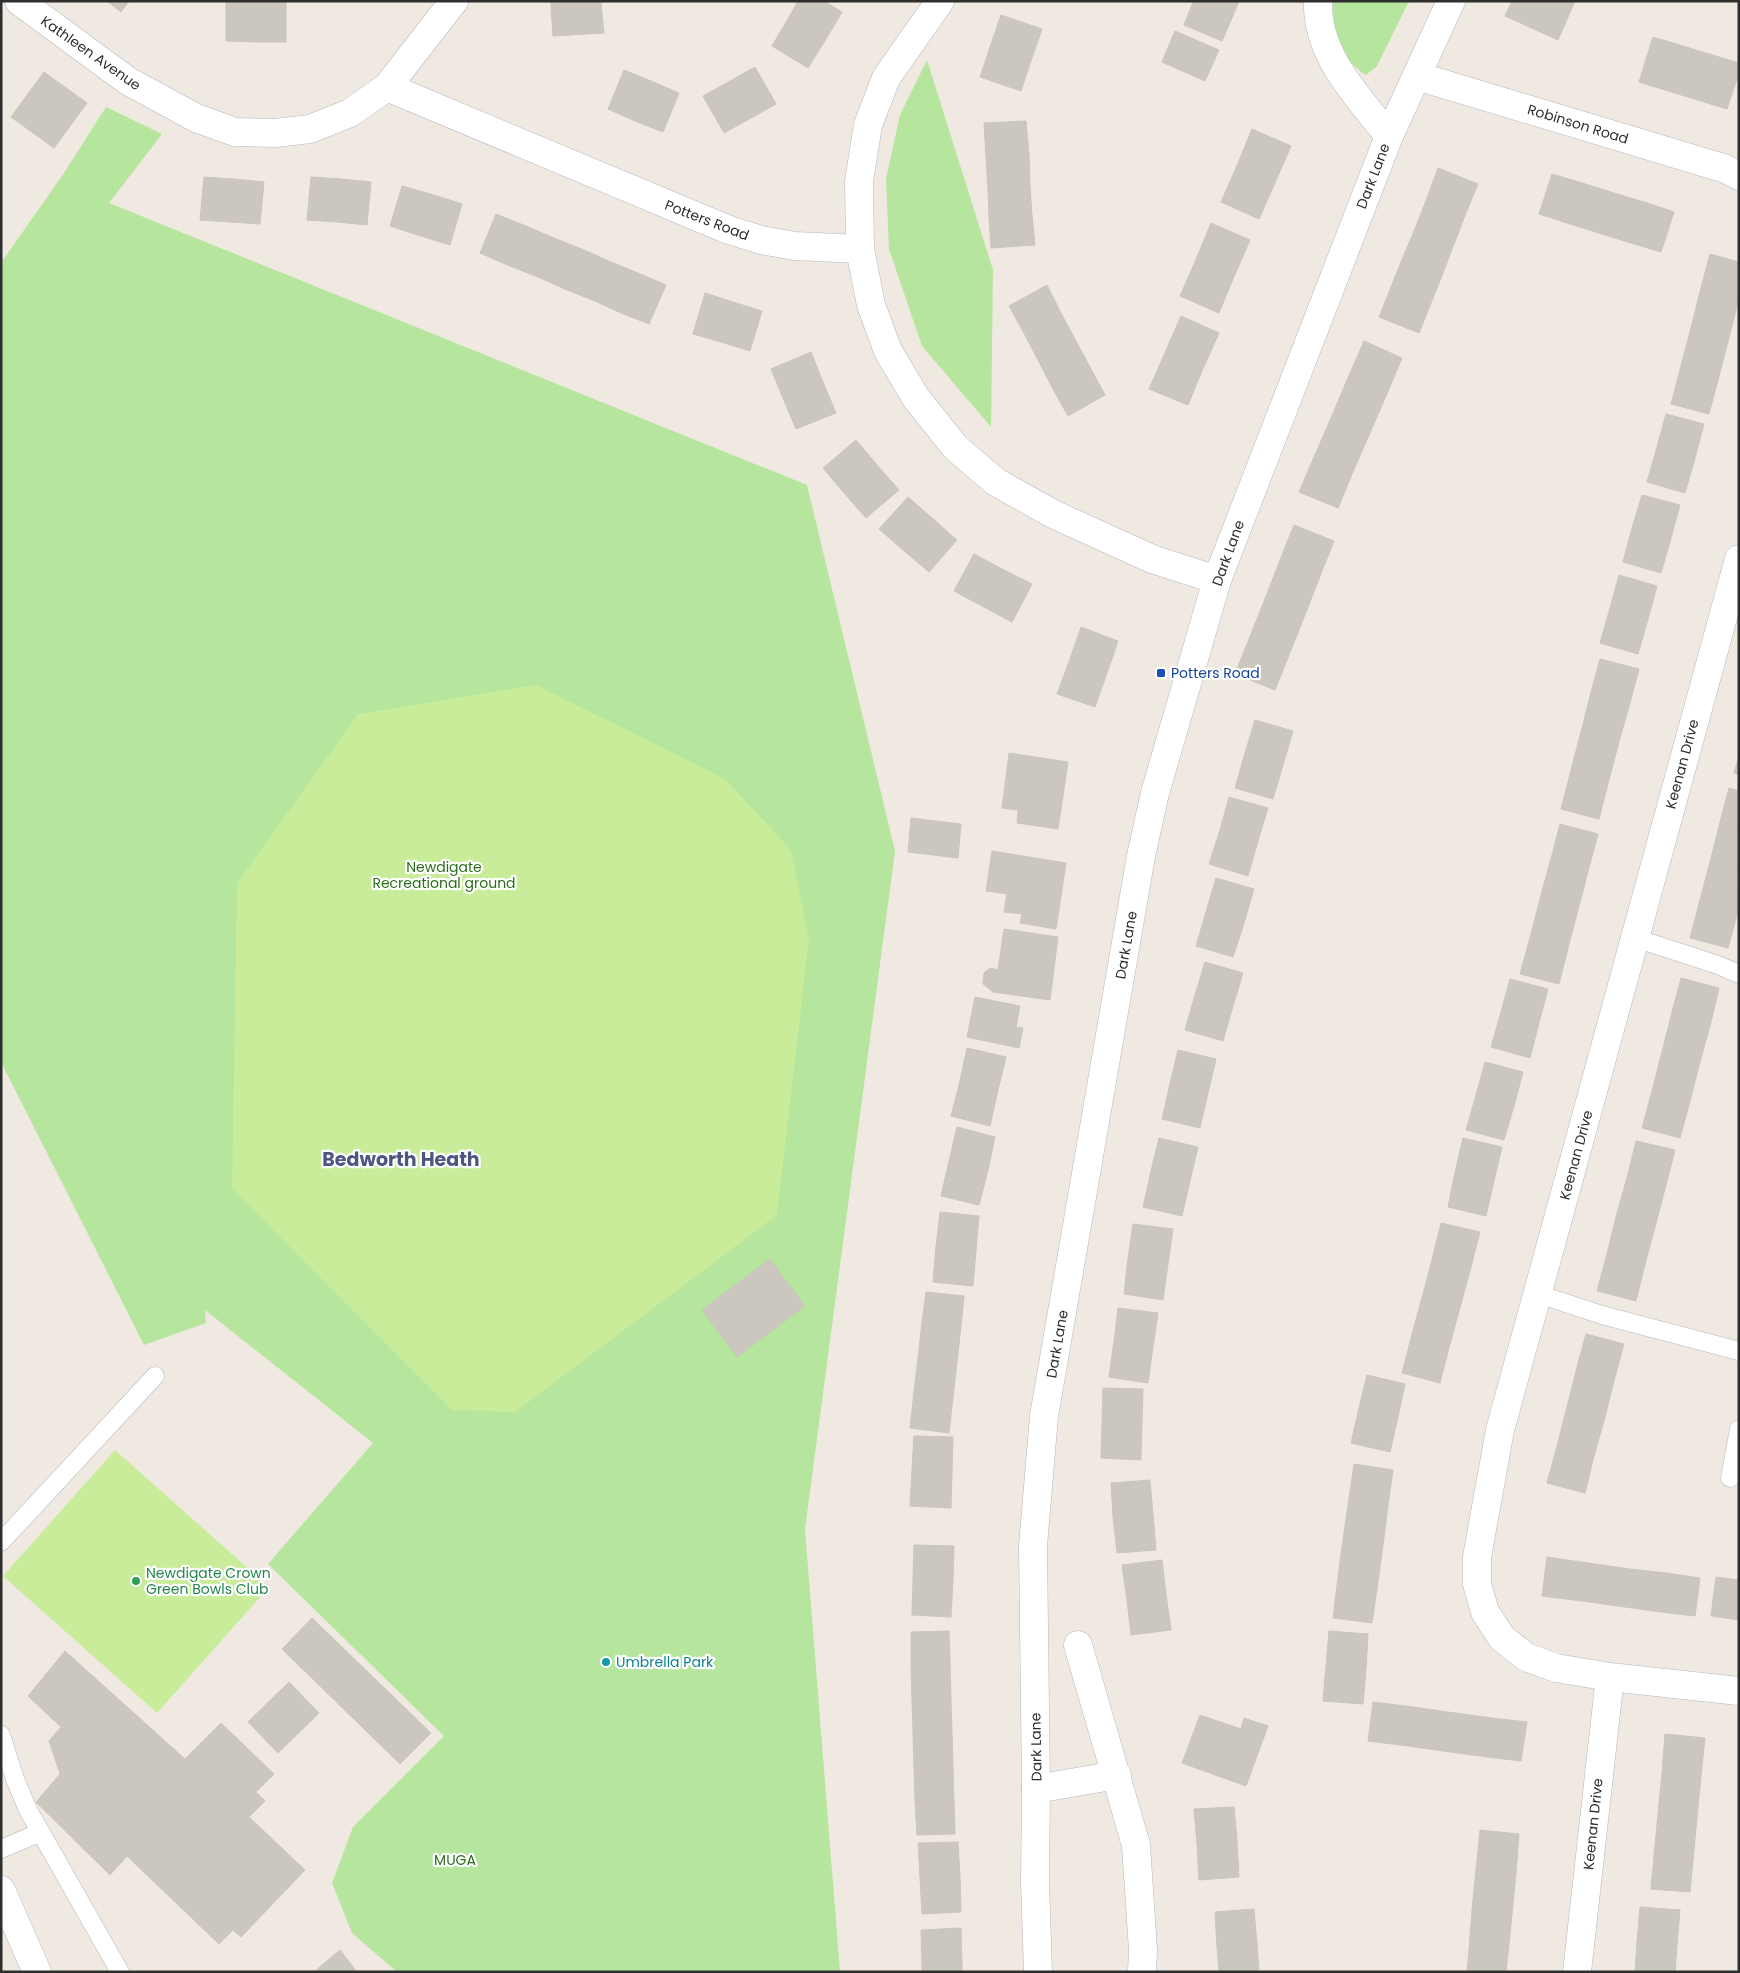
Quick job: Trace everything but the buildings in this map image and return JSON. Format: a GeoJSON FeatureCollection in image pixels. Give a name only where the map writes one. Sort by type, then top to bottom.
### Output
{"type":"FeatureCollection","features":[{"type":"Feature","properties":{"kind":"street","name":"Kathleen Avenue"},"geometry":{"type":"LineString","coordinates":[[19,1],[128,81],[196,118],[235,132],[275,133],[310,128],[350,113],[387,87],[454,1]]}},
{"type":"Feature","properties":{"kind":"street"},"geometry":{"type":"LineString","coordinates":[[940,1],[886,78],[868,125],[858,181],[860,249],[871,305],[888,351],[916,398],[956,448],[996,482],[1053,514],[1152,559],[1217,580]]}},
{"type":"Feature","properties":{"kind":"street","name":"Dark Lane"},"geometry":{"type":"LineString","coordinates":[[1318,1],[1325,40],[1335,66],[1389,136]]}},
{"type":"Feature","properties":{"kind":"street","name":"Dark Lane"},"geometry":{"type":"LineString","coordinates":[[1038,1972],[1035,1882],[1036,1789],[1033,1546],[1044,1416],[1141,856],[1160,776],[1217,580],[1389,136],[1451,1]]}},
{"type":"Feature","properties":{"kind":"street","name":"Robinson Road"},"geometry":{"type":"LineString","coordinates":[[1417,76],[1726,169],[1739,176]]}},
{"type":"Feature","properties":{"kind":"street","name":"Potters Road"},"geometry":{"type":"LineString","coordinates":[[387,87],[729,230],[761,240],[796,246],[860,249]]}},
{"type":"Feature","properties":{"kind":"street","name":"Keenan Drive"},"geometry":{"type":"LineString","coordinates":[[1739,558],[1500,1430],[1477,1557],[1478,1584],[1485,1612],[1502,1638],[1526,1657],[1556,1668],[1610,1677],[1739,1691]]}},
{"type":"Feature","properties":{"kind":"street"},"geometry":{"type":"LineString","coordinates":[[1078,1645],[1136,1846],[1143,1950],[1142,1972]]}},
{"type":"Feature","properties":{"kind":"street","name":"Keenan Drive"},"geometry":{"type":"LineString","coordinates":[[1577,1972],[1610,1677]]}},
{"type":"Feature","properties":{"kind":"street","name":"Dark Lane"},"geometry":{"type":"LineString","coordinates":[[1036,1789],[1117,1775]]}},
{"type":"Feature","properties":{"kind":"street"},"geometry":{"type":"LineString","coordinates":[[1,1890],[37,1972]]}},
{"type":"Feature","properties":{"kind":"lane"},"geometry":{"type":"LineString","coordinates":[[1635,938],[1718,965],[1739,974]]}},
{"type":"Feature","properties":{"kind":"lane"},"geometry":{"type":"LineString","coordinates":[[1538,1294],[1602,1315],[1739,1351]]}},
{"type":"Feature","properties":{"kind":"lane"},"geometry":{"type":"LineString","coordinates":[[1,1542],[155,1376]]}},
{"type":"Feature","properties":{"kind":"lane"},"geometry":{"type":"LineString","coordinates":[[1730,1478],[1739,1429]]}},
{"type":"Feature","properties":{"kind":"lane"},"geometry":{"type":"LineString","coordinates":[[1,1735],[15,1779],[28,1810],[120,1972]]}},
{"type":"Feature","properties":{"kind":"lane"},"geometry":{"type":"LineString","coordinates":[[1,1849],[41,1832]]}},
{"type":"Feature","properties":{"kind":"green space"},"geometry":{"type":"Polygon","coordinates":[[[1333,1],[1409,1],[1377,66],[1366,75],[1343,52],[1334,23],[1333,1]]]}},
{"type":"Feature","properties":{"kind":"green space"},"geometry":{"type":"Polygon","coordinates":[[[927,60],[993,270],[991,427],[922,346],[889,249],[886,179],[900,115],[927,60]]]}},
{"type":"Feature","properties":{"kind":"green space","name":"Newdigate Recreational ground"},"geometry":{"type":"Polygon","coordinates":[[[106,107],[162,134],[109,203],[807,485],[895,851],[805,1529],[840,1972],[397,1972],[352,1933],[332,1883],[353,1827],[444,1736],[268,1564],[373,1443],[205,1310],[206,1323],[144,1345],[1,1062],[1,263],[64,173],[106,107]]]}},
{"type":"Feature","properties":{"kind":"green space"},"geometry":{"type":"Polygon","coordinates":[[[536,685],[725,779],[791,850],[809,939],[777,1215],[515,1412],[452,1410],[232,1189],[237,883],[358,714],[536,685]]]}},
{"type":"Feature","properties":{"kind":"green space","name":"Newdigate Crown Green Bowls Club"},"geometry":{"type":"Polygon","coordinates":[[[115,1450],[269,1587],[157,1713],[3,1576],[115,1450]]]}},
{"type":"Feature","properties":{"kind":"place","name":"Potters Road"},"geometry":{"type":"Point","coordinates":[1161,673]}},
{"type":"Feature","properties":{"kind":"place","name":"Newdigate Crown Green Bowls Club"},"geometry":{"type":"Point","coordinates":[136,1581]}},
{"type":"Feature","properties":{"kind":"place","name":"Umbrella Park"},"geometry":{"type":"Point","coordinates":[606,1662]}},
{"type":"Feature","properties":{"kind":"district","name":"Bedworth Heath"},"geometry":{"type":"Point","coordinates":[401,1159]}},
{"type":"Feature","properties":{"kind":"park label","name":"MUGA"},"geometry":{"type":"Point","coordinates":[455,1860]}}]}
